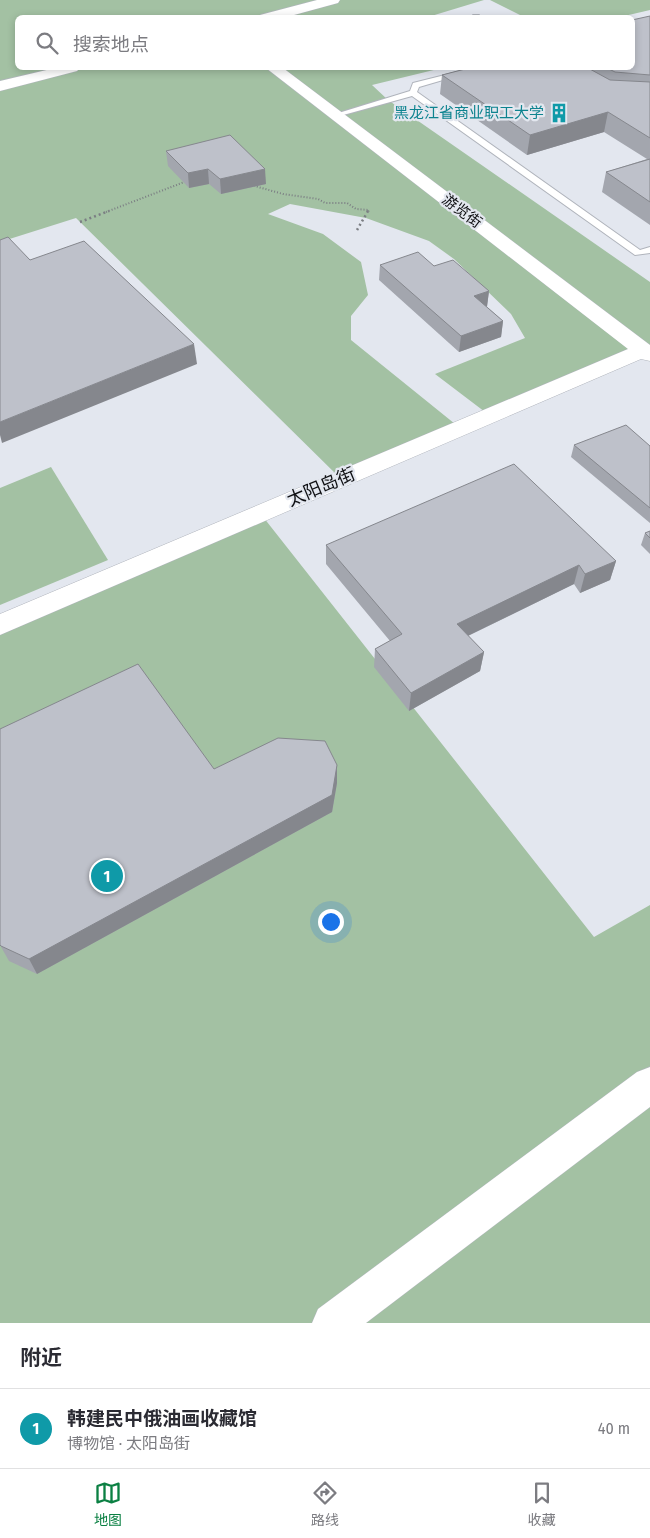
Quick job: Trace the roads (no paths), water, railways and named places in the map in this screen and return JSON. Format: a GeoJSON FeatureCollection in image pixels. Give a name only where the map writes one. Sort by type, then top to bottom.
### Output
{"type":"FeatureCollection","features":[{"type":"Feature","properties":{"kind":"street"},"geometry":{"type":"LineString","coordinates":[[276,15],[333,0]]}},
{"type":"Feature","properties":{"kind":"street"},"geometry":{"type":"LineString","coordinates":[[0,86],[64,70]]}},
{"type":"Feature","properties":{"kind":"street","name":"游览街"},"geometry":{"type":"LineString","coordinates":[[277,70],[646,352]]}},
{"type":"Feature","properties":{"kind":"street","name":"太阳岛街"},"geometry":{"type":"LineString","coordinates":[[0,625],[646,352]]}},
{"type":"Feature","properties":{"kind":"street"},"geometry":{"type":"LineString","coordinates":[[332,1323],[650,1085]]}},
{"type":"Feature","properties":{"kind":"lane"},"geometry":{"type":"LineString","coordinates":[[413,93],[416,85],[472,70]]}},
{"type":"Feature","properties":{"kind":"lane"},"geometry":{"type":"LineString","coordinates":[[336,115],[413,93]]}},
{"type":"Feature","properties":{"kind":"lane"},"geometry":{"type":"LineString","coordinates":[[413,93],[638,253],[650,250]]}},
{"type":"Feature","properties":{"kind":"place","name":"黑龙江省商业职工大学"},"geometry":{"type":"Point","coordinates":[559,113]}},
{"type":"Feature","properties":{"kind":"place","name":"韩建民中俄油画收藏馆"},"geometry":{"type":"Point","coordinates":[107,876]}}]}
